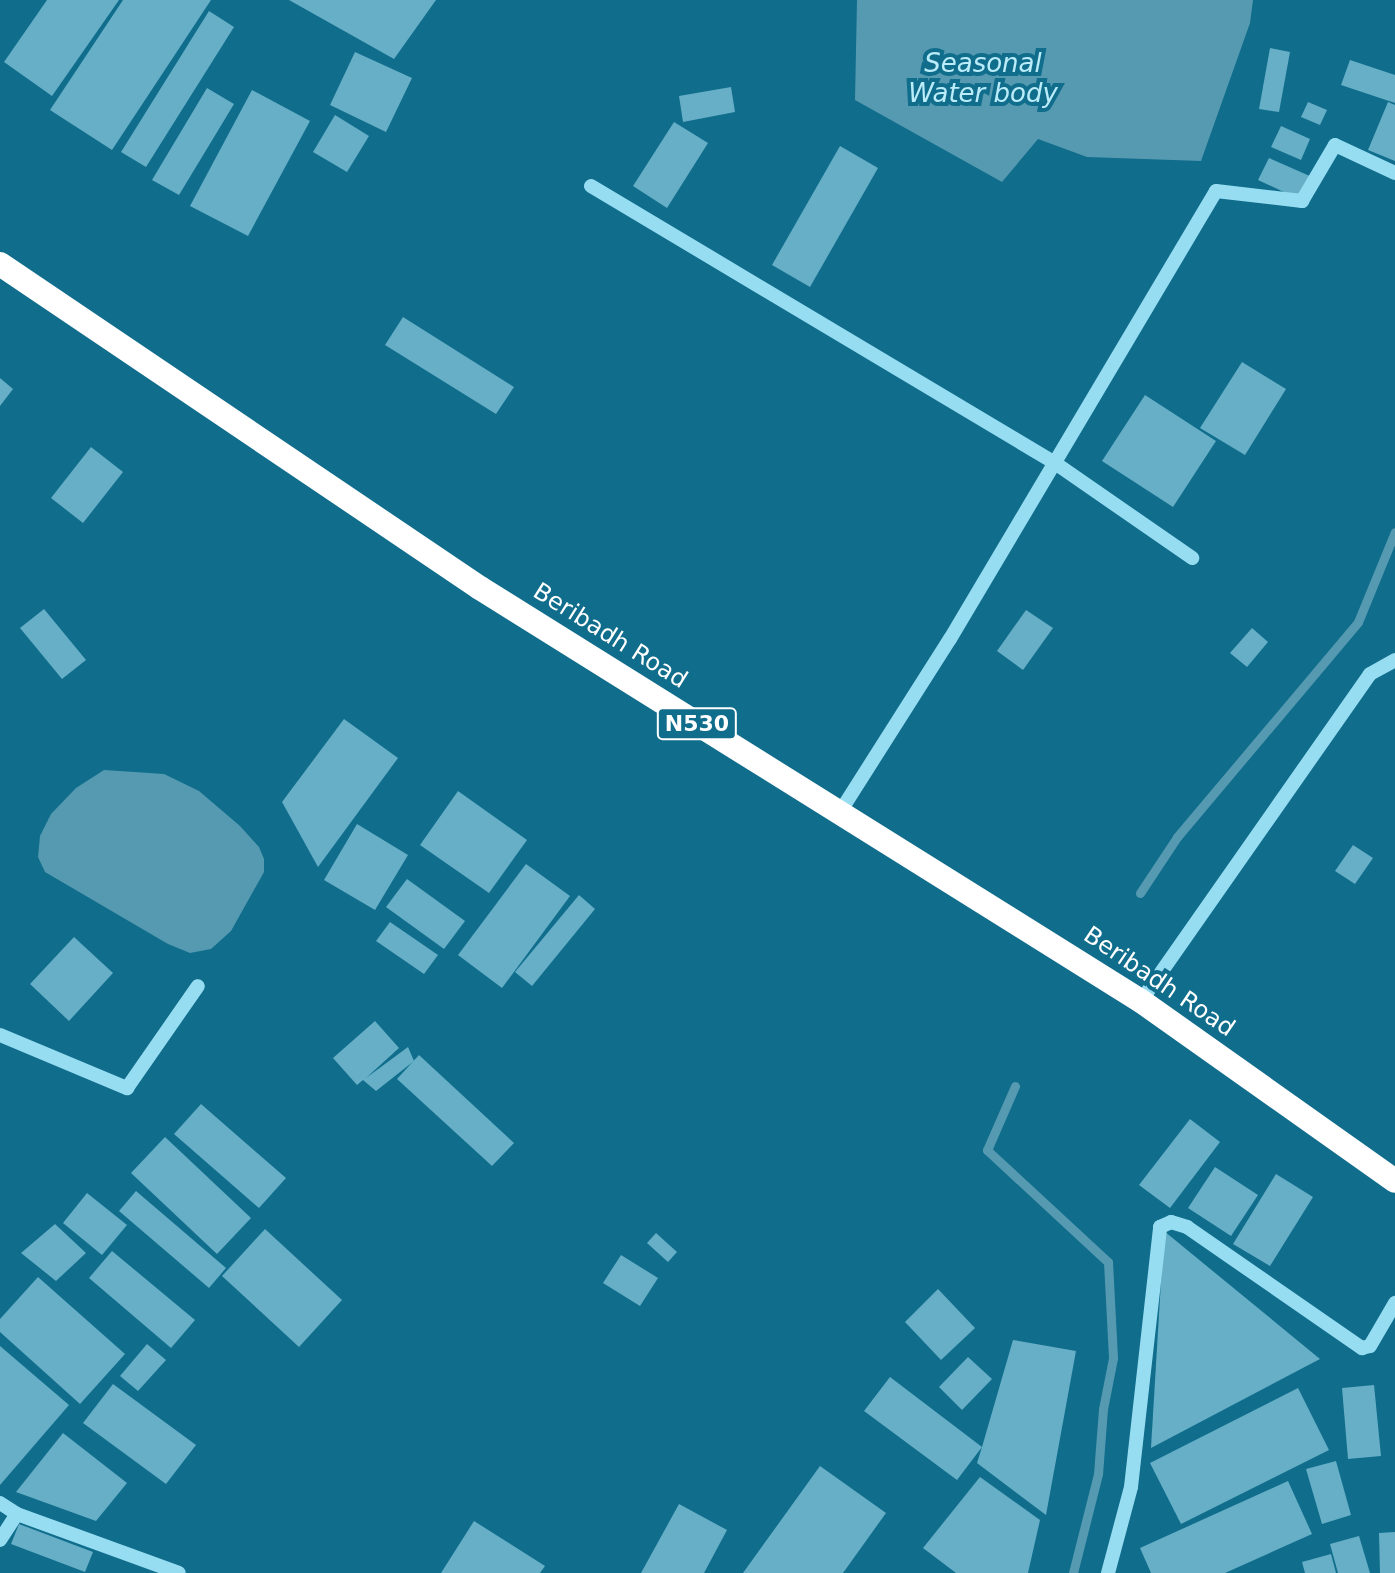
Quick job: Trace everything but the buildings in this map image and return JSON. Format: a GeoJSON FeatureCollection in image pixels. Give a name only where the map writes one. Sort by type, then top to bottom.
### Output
{"type":"FeatureCollection","features":[{"type":"Feature","properties":{"kind":"highway","name":"Beribadh Road"},"geometry":{"type":"LineString","coordinates":[[0,264],[480,588],[1141,1001],[1395,1181]]}},
{"type":"Feature","properties":{"kind":"street"},"geometry":{"type":"LineString","coordinates":[[840,812],[1055,463],[1216,191],[1302,201],[1335,145],[1395,173]]}},
{"type":"Feature","properties":{"kind":"street"},"geometry":{"type":"LineString","coordinates":[[591,186],[1055,463],[1192,558]]}},
{"type":"Feature","properties":{"kind":"street"},"geometry":{"type":"LineString","coordinates":[[1141,1001],[1370,674],[1395,660]]}},
{"type":"Feature","properties":{"kind":"street"},"geometry":{"type":"LineString","coordinates":[[0,1035],[127,1088],[198,986]]}},
{"type":"Feature","properties":{"kind":"street"},"geometry":{"type":"LineString","coordinates":[[1108,1573],[1131,1487],[1160,1227],[1171,1222],[1187,1227],[1362,1348],[1370,1346],[1395,1303]]}},
{"type":"Feature","properties":{"kind":"street"},"geometry":{"type":"LineString","coordinates":[[0,1503],[17,1514],[179,1573]]}},
{"type":"Feature","properties":{"kind":"street"},"geometry":{"type":"LineString","coordinates":[[0,1540],[17,1514]]}},
{"type":"Feature","properties":{"kind":"water","name":"Seasonal Water body"},"geometry":{"type":"Polygon","coordinates":[[[857,0],[1253,0],[1250,23],[1201,161],[1087,157],[1038,139],[1002,182],[855,100],[857,0]]]}},
{"type":"Feature","properties":{"kind":"water"},"geometry":{"type":"Polygon","coordinates":[[[104,770],[164,774],[199,791],[259,847],[264,859],[264,872],[231,931],[211,949],[190,953],[168,944],[45,872],[38,857],[40,836],[51,814],[76,788],[104,770]]]}},
{"type":"Feature","properties":{"kind":"waterway"},"geometry":{"type":"LineString","coordinates":[[1140,893],[1177,837],[1358,622],[1395,532]]}},
{"type":"Feature","properties":{"kind":"waterway"},"geometry":{"type":"LineString","coordinates":[[1015,1086],[987,1150],[1108,1262],[1113,1358],[1103,1409],[1098,1474],[1073,1573]]}}]}
